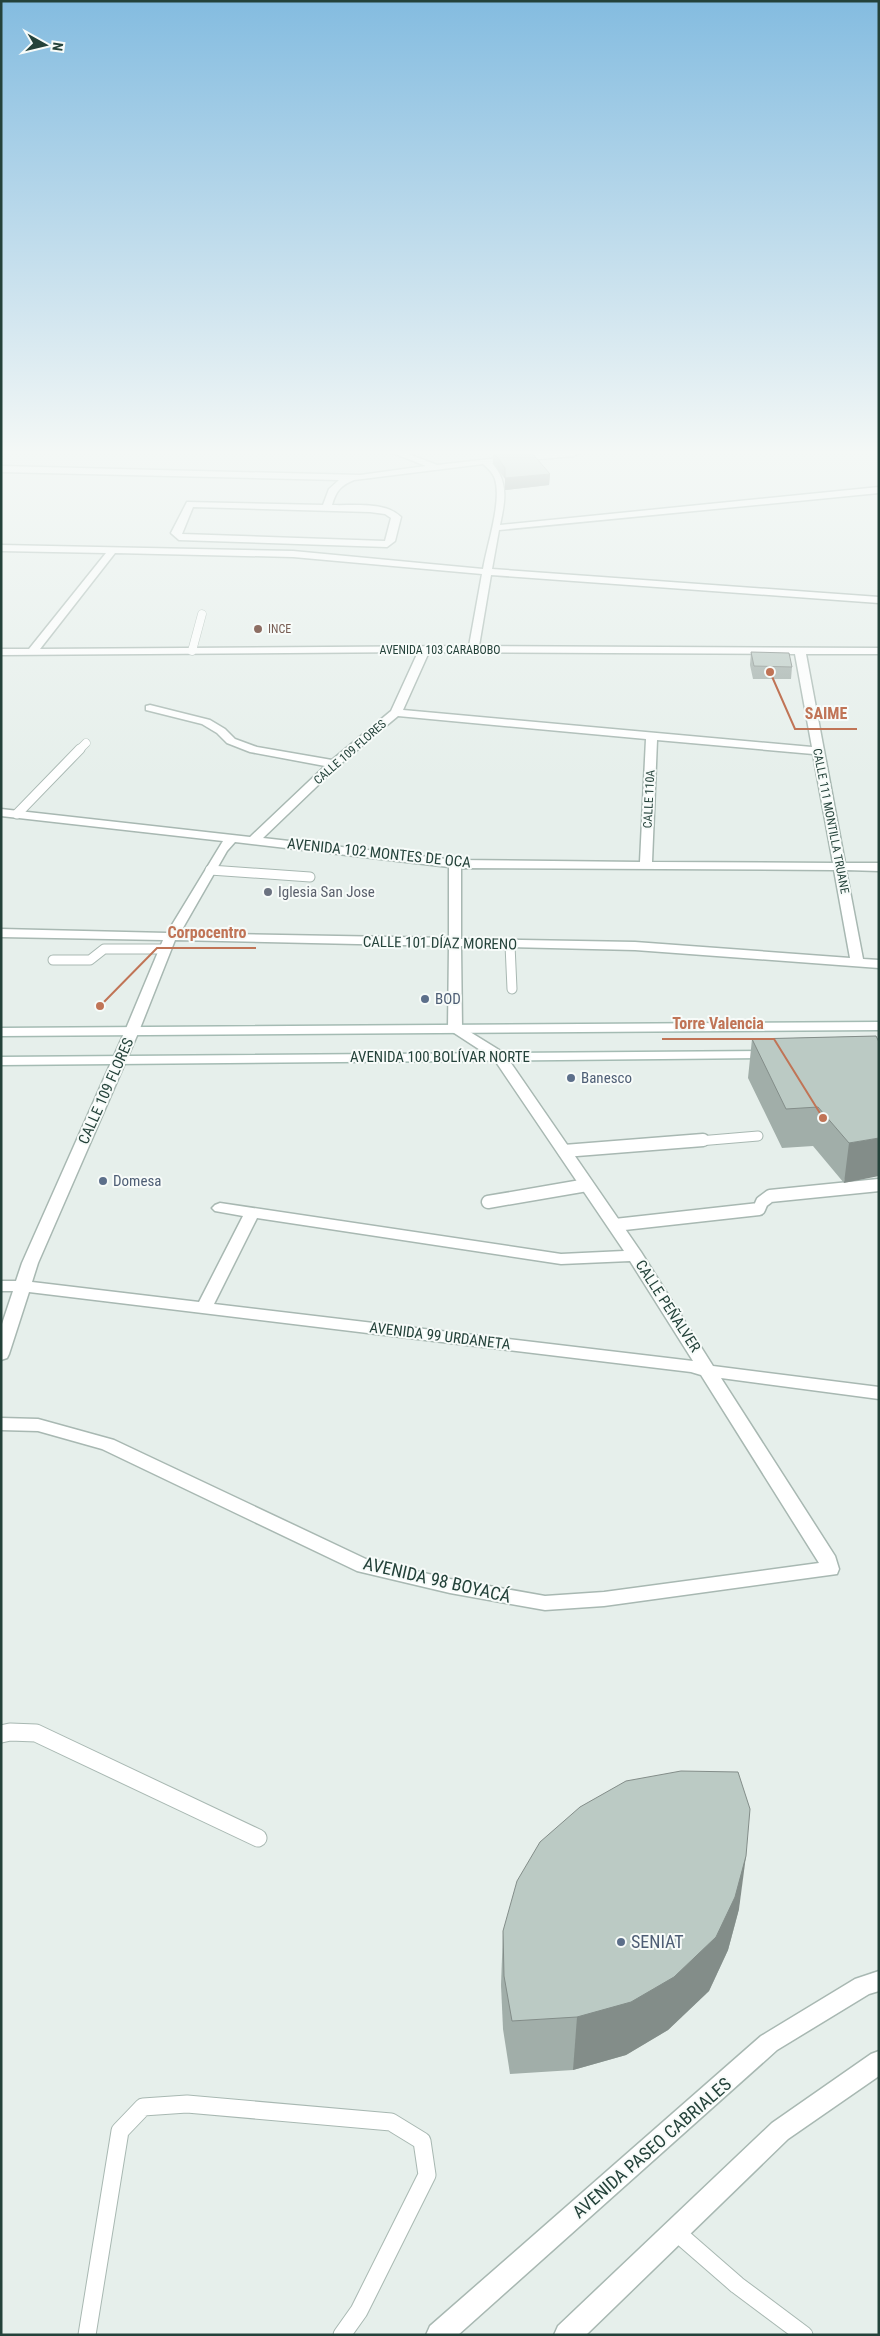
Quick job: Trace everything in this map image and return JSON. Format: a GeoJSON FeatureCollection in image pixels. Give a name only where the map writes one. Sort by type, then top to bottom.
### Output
{"type":"FeatureCollection","features":[{"type":"Feature","properties":{"kind":"street"},"geometry":{"type":"LineString","coordinates":[[30,653],[103,562]]}},
{"type":"Feature","properties":{"kind":"street"},"geometry":{"type":"LineString","coordinates":[[380,562],[488,572],[879,600]]}},
{"type":"Feature","properties":{"kind":"street"},"geometry":{"type":"LineString","coordinates":[[473,650],[490,562]]}},
{"type":"Feature","properties":{"kind":"street","name":"AVENIDA 103 CARABOBO"},"geometry":{"type":"LineString","coordinates":[[1,652],[425,650],[879,651]]}},
{"type":"Feature","properties":{"kind":"street","name":"CALLE 109 FLORES"},"geometry":{"type":"LineString","coordinates":[[254,840],[334,764],[396,713],[425,650]]}},
{"type":"Feature","properties":{"kind":"street","name":"CALLE 111 MONTILLA TRUANE"},"geometry":{"type":"LineString","coordinates":[[800,651],[858,961]]}},
{"type":"Feature","properties":{"kind":"street"},"geometry":{"type":"LineString","coordinates":[[150,708],[206,722],[221,731],[230,741],[254,750],[334,764]]}},
{"type":"Feature","properties":{"kind":"street"},"geometry":{"type":"LineString","coordinates":[[396,713],[818,751]]}},
{"type":"Feature","properties":{"kind":"street","name":"CALLE 110A"},"geometry":{"type":"LineString","coordinates":[[646,864],[652,735]]}},
{"type":"Feature","properties":{"kind":"street","name":"AVENIDA 102 MONTES DE OCA"},"geometry":{"type":"LineString","coordinates":[[1,812],[455,864],[879,867]]}},
{"type":"Feature","properties":{"kind":"street","name":"CALLE 109 FLORES"},"geometry":{"type":"LineString","coordinates":[[1,1354],[30,1263],[132,1031],[168,944],[210,870],[232,838]]}},
{"type":"Feature","properties":{"kind":"street"},"geometry":{"type":"LineString","coordinates":[[455,864],[456,1029],[499,1056]]}},
{"type":"Feature","properties":{"kind":"street","name":"CALLE 101 DÍAZ MORENO"},"geometry":{"type":"LineString","coordinates":[[1,933],[168,944],[635,946],[879,964]]}},
{"type":"Feature","properties":{"kind":"street","name":"AVENIDA 100 BOLÍVAR NORTE"},"geometry":{"type":"LineString","coordinates":[[1,1032],[879,1026]]}},
{"type":"Feature","properties":{"kind":"street","name":"AVENIDA 100 BOLÍVAR NORTE"},"geometry":{"type":"LineString","coordinates":[[1,1061],[789,1055]]}},
{"type":"Feature","properties":{"kind":"street","name":"CALLE PEÑALVER"},"geometry":{"type":"LineString","coordinates":[[499,1056],[635,1256],[828,1561]]}},
{"type":"Feature","properties":{"kind":"street"},"geometry":{"type":"LineString","coordinates":[[220,1208],[561,1259],[635,1256]]}},
{"type":"Feature","properties":{"kind":"street"},"geometry":{"type":"LineString","coordinates":[[204,1308],[252,1213]]}},
{"type":"Feature","properties":{"kind":"street","name":"AVENIDA 99 URDANETA"},"geometry":{"type":"LineString","coordinates":[[1,1286],[22,1286],[692,1366],[709,1371],[879,1393]]}},
{"type":"Feature","properties":{"kind":"street","name":"AVENIDA 98 BOYACÁ"},"geometry":{"type":"LineString","coordinates":[[1,1424],[38,1425],[108,1444],[364,1566],[450,1586],[546,1604],[604,1599],[827,1571],[830,1566],[828,1561]]}},
{"type":"Feature","properties":{"kind":"street","name":"AVENIDA PASEO CABRIALES"},"geometry":{"type":"LineString","coordinates":[[439,2335],[769,2043],[863,1986],[879,1982]]}},
{"type":"Feature","properties":{"kind":"street"},"geometry":{"type":"LineString","coordinates":[[567,2335],[780,2131],[879,2062]]}},
{"type":"Feature","properties":{"kind":"lane"},"geometry":{"type":"LineString","coordinates":[[192,651],[202,614]]}},
{"type":"Feature","properties":{"kind":"lane"},"geometry":{"type":"LineString","coordinates":[[17,814],[86,743]]}},
{"type":"Feature","properties":{"kind":"lane"},"geometry":{"type":"LineString","coordinates":[[210,870],[310,877]]}},
{"type":"Feature","properties":{"kind":"lane"},"geometry":{"type":"LineString","coordinates":[[53,960],[90,960],[104,948],[168,944]]}},
{"type":"Feature","properties":{"kind":"lane"},"geometry":{"type":"LineString","coordinates":[[510,945],[512,989]]}},
{"type":"Feature","properties":{"kind":"lane"},"geometry":{"type":"LineString","coordinates":[[564,1151],[758,1136]]}},
{"type":"Feature","properties":{"kind":"lane"},"geometry":{"type":"LineString","coordinates":[[488,1202],[587,1185]]}},
{"type":"Feature","properties":{"kind":"lane"},"geometry":{"type":"LineString","coordinates":[[614,1225],[759,1209],[762,1202],[770,1196],[879,1185]]}},
{"type":"Feature","properties":{"kind":"lane"},"geometry":{"type":"LineString","coordinates":[[1,1734],[10,1732],[36,1733],[258,1838]]}},
{"type":"Feature","properties":{"kind":"lane"},"geometry":{"type":"LineString","coordinates":[[87,2335],[120,2131],[143,2107],[187,2104],[391,2122],[422,2141],[427,2175],[359,2311],[342,2335]]}},
{"type":"Feature","properties":{"kind":"lane"},"geometry":{"type":"LineString","coordinates":[[675,2231],[737,2284],[804,2335]]}},
{"type":"Feature","properties":{"kind":"building"},"geometry":{"type":"Polygon","coordinates":[[[751,652],[789,653],[792,667],[754,666],[751,652]]]}},
{"type":"Feature","properties":{"kind":"building"},"geometry":{"type":"Polygon","coordinates":[[[876,1036],[879,1042],[879,1138],[849,1143],[818,1107],[786,1109],[752,1039],[876,1036]]]}},
{"type":"Feature","properties":{"kind":"building","name":"SENIAT"},"geometry":{"type":"Polygon","coordinates":[[[681,1771],[738,1772],[750,1809],[746,1856],[735,1897],[716,1937],[674,1977],[631,2002],[577,2017],[512,2021],[504,1976],[503,1931],[517,1881],[540,1842],[580,1807],[626,1781],[681,1771]]]}},
{"type":"Feature","properties":{"kind":"place","name":"INCE"},"geometry":{"type":"Point","coordinates":[258,629]}},
{"type":"Feature","properties":{"kind":"place","name":"SAIME"},"geometry":{"type":"Point","coordinates":[770,672]}},
{"type":"Feature","properties":{"kind":"place","name":"Iglesia San Jose"},"geometry":{"type":"Point","coordinates":[268,892]}},
{"type":"Feature","properties":{"kind":"place","name":"BOD"},"geometry":{"type":"Point","coordinates":[425,999]}},
{"type":"Feature","properties":{"kind":"place","name":"Corpocentro"},"geometry":{"type":"Point","coordinates":[100,1006]}},
{"type":"Feature","properties":{"kind":"place","name":"Banesco"},"geometry":{"type":"Point","coordinates":[571,1078]}},
{"type":"Feature","properties":{"kind":"place","name":"Torre Valencia"},"geometry":{"type":"Point","coordinates":[823,1118]}},
{"type":"Feature","properties":{"kind":"place","name":"Domesa"},"geometry":{"type":"Point","coordinates":[103,1181]}},
{"type":"Feature","properties":{"kind":"place","name":"SENIAT"},"geometry":{"type":"Point","coordinates":[621,1942]}}]}
